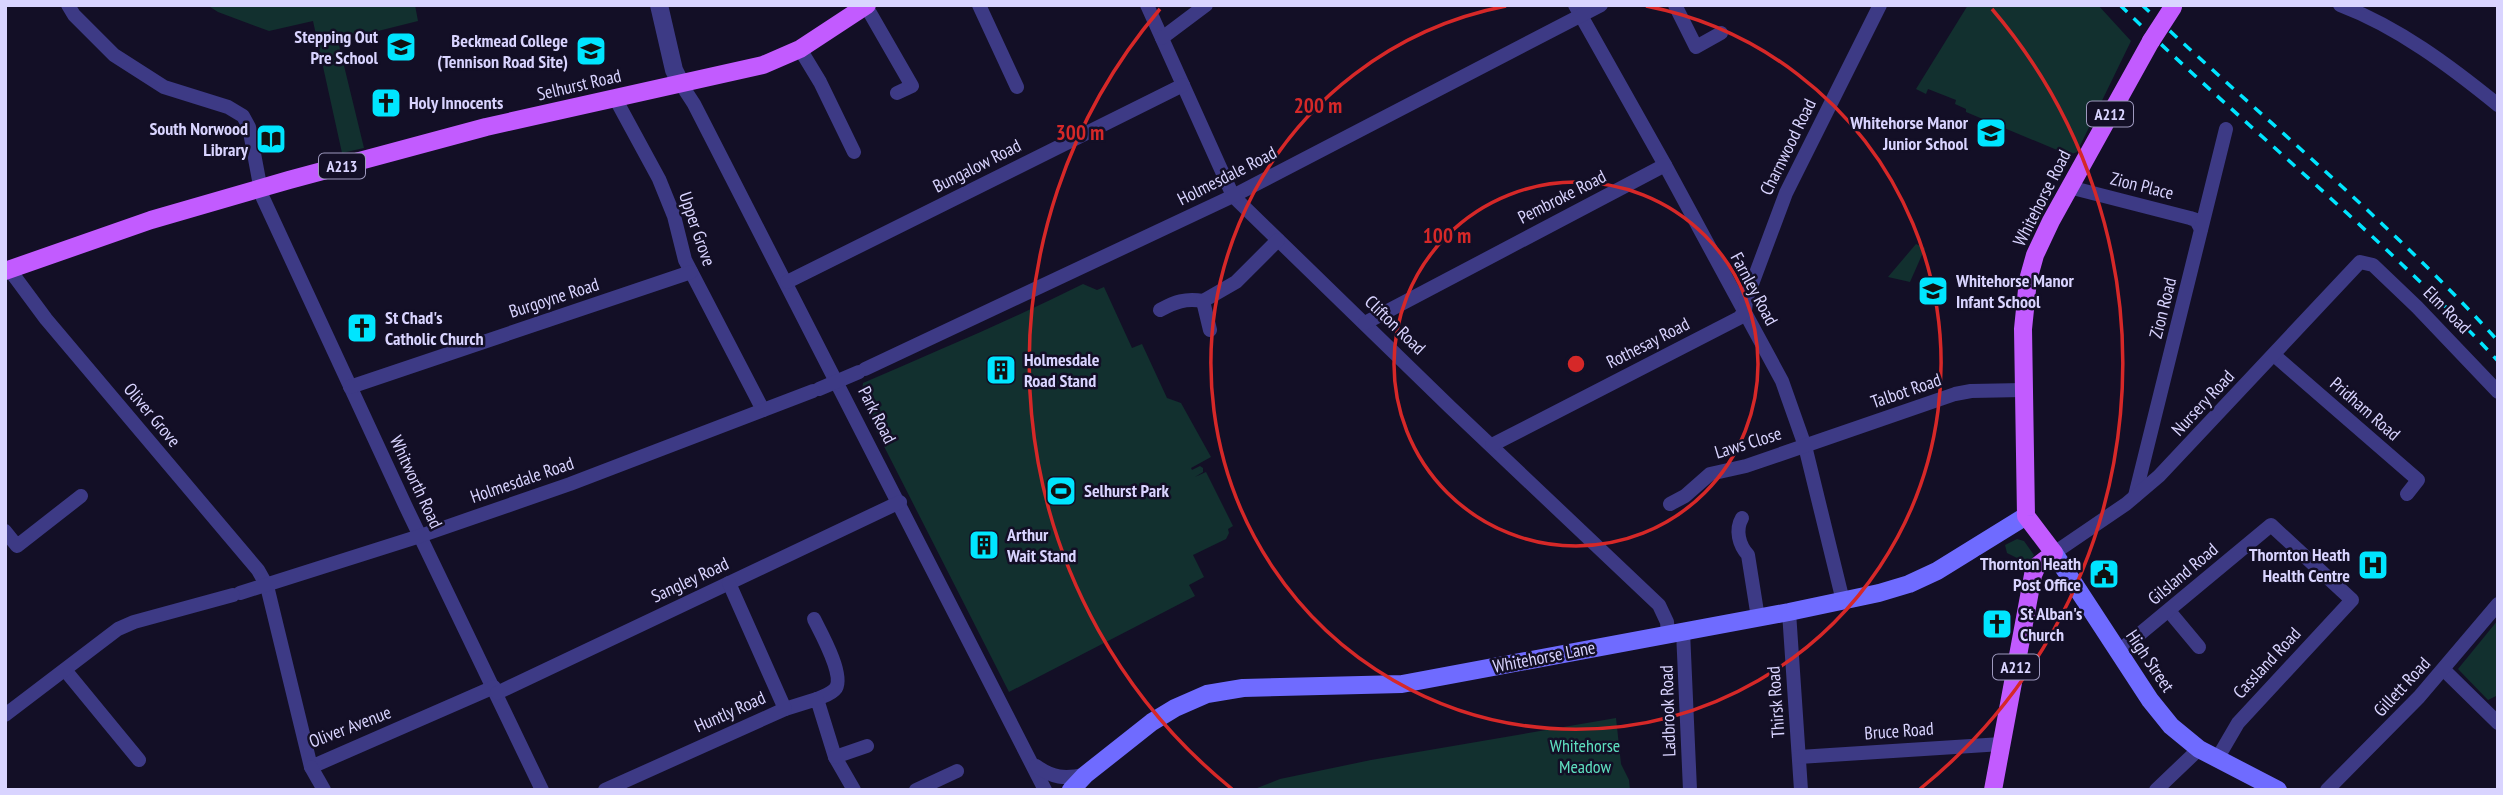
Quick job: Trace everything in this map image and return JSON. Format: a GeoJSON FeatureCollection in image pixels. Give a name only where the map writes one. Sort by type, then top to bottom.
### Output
{"type":"FeatureCollection","features":[{"type":"Feature","properties":{"kind":"main road","name":"Selhurst Road"},"geometry":{"type":"LineString","coordinates":[[8,267],[260,188],[486,127],[747,70],[800,49],[866,6]]}},
{"type":"Feature","properties":{"kind":"main road","name":"Whitehorse Road"},"geometry":{"type":"LineString","coordinates":[[2026,516],[2023,313],[2028,280],[2041,242],[2069,187],[2173,6]]}},
{"type":"Feature","properties":{"kind":"main road","name":"High Street"},"geometry":{"type":"LineString","coordinates":[[2026,516],[2054,553],[2163,717],[2178,733],[2199,748],[2278,790]]}},
{"type":"Feature","properties":{"kind":"main road","name":"Whitehorse Lane"},"geometry":{"type":"LineString","coordinates":[[1071,790],[1085,775],[1152,722],[1175,708],[1208,695],[1243,688],[1402,684],[1843,601],[1925,578],[2026,516]]}},
{"type":"Feature","properties":{"kind":"main road","name":"A212"},"geometry":{"type":"LineString","coordinates":[[1993,790],[2033,575],[2037,566],[2054,553]]}},
{"type":"Feature","properties":{"kind":"street","name":"Whitworth Road"},"geometry":{"type":"LineString","coordinates":[[68,5],[74,15],[114,55],[164,87],[228,107],[243,116],[249,127],[260,188],[271,217],[542,790]]}},
{"type":"Feature","properties":{"kind":"street"},"geometry":{"type":"LineString","coordinates":[[659,5],[674,70],[681,84]]}},
{"type":"Feature","properties":{"kind":"street"},"geometry":{"type":"LineString","coordinates":[[979,5],[1017,87]]}},
{"type":"Feature","properties":{"kind":"street","name":"Clifton Road"},"geometry":{"type":"LineString","coordinates":[[1147,5],[1233,196],[1659,605],[1675,633]]}},
{"type":"Feature","properties":{"kind":"street"},"geometry":{"type":"LineString","coordinates":[[1161,38],[1206,5]]}},
{"type":"Feature","properties":{"kind":"street","name":"Holmesdale Road"},"geometry":{"type":"LineString","coordinates":[[5,715],[127,624],[267,586],[421,536],[570,484],[838,382],[1233,196],[1579,10],[1601,5]]}},
{"type":"Feature","properties":{"kind":"street"},"geometry":{"type":"LineString","coordinates":[[1675,5],[1696,47],[1721,33]]}},
{"type":"Feature","properties":{"kind":"street","name":"Charnwood Road"},"geometry":{"type":"LineString","coordinates":[[1745,312],[1746,300],[1786,193],[1880,5]]}},
{"type":"Feature","properties":{"kind":"street"},"geometry":{"type":"LineString","coordinates":[[2340,5],[2399,34],[2498,105]]}},
{"type":"Feature","properties":{"kind":"street"},"geometry":{"type":"LineString","coordinates":[[866,6],[912,86],[897,93]]}},
{"type":"Feature","properties":{"kind":"street","name":"Farnley Road"},"geometry":{"type":"LineString","coordinates":[[1579,10],[1782,381],[1805,446],[1843,601]]}},
{"type":"Feature","properties":{"kind":"street"},"geometry":{"type":"LineString","coordinates":[[800,49],[820,82],[854,152]]}},
{"type":"Feature","properties":{"kind":"street","name":"Park Road"},"geometry":{"type":"LineString","coordinates":[[681,84],[788,282],[1045,790]]}},
{"type":"Feature","properties":{"kind":"street","name":"Bungalow Road"},"geometry":{"type":"LineString","coordinates":[[788,282],[1183,85]]}},
{"type":"Feature","properties":{"kind":"street","name":"Upper Grove"},"geometry":{"type":"LineString","coordinates":[[615,98],[659,178],[674,216],[682,253],[762,410]]}},
{"type":"Feature","properties":{"kind":"street","name":"Zion Road"},"geometry":{"type":"LineString","coordinates":[[2135,496],[2227,130]]}},
{"type":"Feature","properties":{"kind":"street","name":"Pembroke Road"},"geometry":{"type":"LineString","coordinates":[[1365,323],[1665,165]]}},
{"type":"Feature","properties":{"kind":"street","name":"Zion Place"},"geometry":{"type":"LineString","coordinates":[[2069,187],[2190,218],[2196,220],[2201,229]]}},
{"type":"Feature","properties":{"kind":"street"},"geometry":{"type":"LineString","coordinates":[[1160,310],[1177,301],[1203,301],[1236,282],[1278,240]]}},
{"type":"Feature","properties":{"kind":"street","name":"Nursery Road"},"geometry":{"type":"LineString","coordinates":[[2054,553],[2135,496],[2176,459],[2355,266],[2364,262]]}},
{"type":"Feature","properties":{"kind":"street","name":"Elm Road"},"geometry":{"type":"LineString","coordinates":[[2364,262],[2373,265],[2417,307],[2498,392]]}},
{"type":"Feature","properties":{"kind":"street","name":"Oliver Grove"},"geometry":{"type":"LineString","coordinates":[[8,267],[52,327],[258,569],[267,586]]}},
{"type":"Feature","properties":{"kind":"street","name":"Burgoyne Road"},"geometry":{"type":"LineString","coordinates":[[350,387],[691,272]]}},
{"type":"Feature","properties":{"kind":"street"},"geometry":{"type":"LineString","coordinates":[[1203,301],[1210,330]]}},
{"type":"Feature","properties":{"kind":"street","name":"Rothesay Road"},"geometry":{"type":"LineString","coordinates":[[1492,445],[1739,318],[1745,312]]}},
{"type":"Feature","properties":{"kind":"street","name":"Pridham Road"},"geometry":{"type":"LineString","coordinates":[[2273,355],[2418,480],[2407,494]]}},
{"type":"Feature","properties":{"kind":"street","name":"Talbot Road"},"geometry":{"type":"LineString","coordinates":[[1805,446],[1955,394],[1978,390],[2023,390]]}},
{"type":"Feature","properties":{"kind":"street","name":"Laws Close"},"geometry":{"type":"LineString","coordinates":[[1670,504],[1685,496],[1710,474],[1746,466],[1805,446]]}},
{"type":"Feature","properties":{"kind":"street"},"geometry":{"type":"LineString","coordinates":[[5,531],[17,545],[80,496]]}},
{"type":"Feature","properties":{"kind":"street","name":"Sangley Road"},"geometry":{"type":"LineString","coordinates":[[495,690],[900,502]]}},
{"type":"Feature","properties":{"kind":"street"},"geometry":{"type":"LineString","coordinates":[[1742,518],[1739,536],[1748,555],[1758,618]]}},
{"type":"Feature","properties":{"kind":"street","name":"Cassland Road"},"geometry":{"type":"LineString","coordinates":[[2217,759],[2238,723],[2352,600],[2271,525]]}},
{"type":"Feature","properties":{"kind":"street","name":"Gilsland Road"},"geometry":{"type":"LineString","coordinates":[[2118,652],[2271,525]]}},
{"type":"Feature","properties":{"kind":"street","name":"Huntly Road"},"geometry":{"type":"LineString","coordinates":[[605,790],[785,709],[729,583]]}},
{"type":"Feature","properties":{"kind":"street","name":"Oliver Avenue"},"geometry":{"type":"LineString","coordinates":[[267,586],[311,766],[495,690]]}},
{"type":"Feature","properties":{"kind":"street","name":"Gillett Road"},"geometry":{"type":"LineString","coordinates":[[2327,790],[2444,670],[2498,604]]}},
{"type":"Feature","properties":{"kind":"street"},"geometry":{"type":"LineString","coordinates":[[2169,611],[2199,647]]}},
{"type":"Feature","properties":{"kind":"street","name":"Thirsk Road"},"geometry":{"type":"LineString","coordinates":[[1788,612],[1801,790]]}},
{"type":"Feature","properties":{"kind":"street"},"geometry":{"type":"LineString","coordinates":[[785,709],[817,699],[838,687],[839,680],[814,619]]}},
{"type":"Feature","properties":{"kind":"street","name":"Ladbrook Road"},"geometry":{"type":"LineString","coordinates":[[1675,633],[1690,790]]}},
{"type":"Feature","properties":{"kind":"street"},"geometry":{"type":"LineString","coordinates":[[65,670],[139,760]]}},
{"type":"Feature","properties":{"kind":"street"},"geometry":{"type":"LineString","coordinates":[[2444,670],[2498,723]]}},
{"type":"Feature","properties":{"kind":"street"},"geometry":{"type":"LineString","coordinates":[[817,699],[835,757],[854,790]]}},
{"type":"Feature","properties":{"kind":"street","name":"Bruce Road"},"geometry":{"type":"LineString","coordinates":[[1798,757],[2002,744]]}},
{"type":"Feature","properties":{"kind":"street"},"geometry":{"type":"LineString","coordinates":[[835,757],[867,746]]}},
{"type":"Feature","properties":{"kind":"street"},"geometry":{"type":"LineString","coordinates":[[2156,790],[2199,748]]}},
{"type":"Feature","properties":{"kind":"street"},"geometry":{"type":"LineString","coordinates":[[1034,765],[1052,776],[1067,779],[1085,775]]}},
{"type":"Feature","properties":{"kind":"street"},"geometry":{"type":"LineString","coordinates":[[311,766],[324,790]]}},
{"type":"Feature","properties":{"kind":"street"},"geometry":{"type":"LineString","coordinates":[[916,790],[957,771]]}},
{"type":"Feature","properties":{"kind":"green space"},"geometry":{"type":"Polygon","coordinates":[[[207,5],[415,5],[418,21],[338,41],[364,148],[342,153],[313,21],[269,31],[218,12],[207,5]]]}},
{"type":"Feature","properties":{"kind":"green space"},"geometry":{"type":"Polygon","coordinates":[[[1968,5],[2098,5],[2131,41],[2077,152],[2069,155],[1966,112],[1966,109],[1955,104],[1956,100],[1928,89],[1926,94],[1916,89],[1968,5]]]}},
{"type":"Feature","properties":{"kind":"green space"},"geometry":{"type":"Polygon","coordinates":[[[1916,244],[1925,248],[1910,282],[1888,277],[1916,244]]]}},
{"type":"Feature","properties":{"kind":"green space","name":"Selhurst Park"},"geometry":{"type":"Polygon","coordinates":[[[1083,284],[1097,290],[1104,287],[1132,348],[1142,344],[1167,398],[1181,403],[1211,457],[1191,468],[1203,468],[1203,472],[1195,477],[1206,472],[1233,526],[1228,529],[1226,539],[1193,555],[1204,577],[1189,585],[1195,596],[1009,692],[861,401],[863,383],[1083,284]]]}},
{"type":"Feature","properties":{"kind":"green space"},"geometry":{"type":"Polygon","coordinates":[[[2017,539],[2024,541],[2034,555],[2028,567],[2023,561],[2007,553],[2005,545],[2017,539]]]}},
{"type":"Feature","properties":{"kind":"green space"},"geometry":{"type":"Polygon","coordinates":[[[2498,620],[2498,695],[2488,700],[2458,669],[2498,620]]]}},
{"type":"Feature","properties":{"kind":"green space","name":"Whitehorse Meadow"},"geometry":{"type":"Polygon","coordinates":[[[1616,718],[1621,764],[1629,780],[1630,790],[1252,790],[1280,779],[1371,760],[1616,718]]]}},
{"type":"Feature","properties":{"kind":"railway"},"geometry":{"type":"LineString","coordinates":[[2120,5],[2407,269],[2498,361]]}},
{"type":"Feature","properties":{"kind":"railway"},"geometry":{"type":"LineString","coordinates":[[2142,5],[2413,253],[2498,341]]}},
{"type":"Feature","properties":{"kind":"place","name":"Stepping Out Pre School"},"geometry":{"type":"Point","coordinates":[401,47]}},
{"type":"Feature","properties":{"kind":"place","name":"Beckmead College (Tennison Road Site)"},"geometry":{"type":"Point","coordinates":[591,51]}},
{"type":"Feature","properties":{"kind":"place","name":"Holy Innocents"},"geometry":{"type":"Point","coordinates":[386,103]}},
{"type":"Feature","properties":{"kind":"place","name":"Whitehorse Manor Junior School"},"geometry":{"type":"Point","coordinates":[1991,133]}},
{"type":"Feature","properties":{"kind":"place","name":"South Norwood Library"},"geometry":{"type":"Point","coordinates":[271,139]}},
{"type":"Feature","properties":{"kind":"place","name":"Whitehorse Manor Infant School"},"geometry":{"type":"Point","coordinates":[1933,291]}},
{"type":"Feature","properties":{"kind":"place","name":"St Chad's Catholic Church"},"geometry":{"type":"Point","coordinates":[362,328]}},
{"type":"Feature","properties":{"kind":"place","name":"Holmesdale Road Stand"},"geometry":{"type":"Point","coordinates":[1001,370]}},
{"type":"Feature","properties":{"kind":"place","name":"Selhurst Park"},"geometry":{"type":"Point","coordinates":[1061,491]}},
{"type":"Feature","properties":{"kind":"place","name":"Arthur Wait Stand"},"geometry":{"type":"Point","coordinates":[984,545]}},
{"type":"Feature","properties":{"kind":"place","name":"Thornton Heath Health Centre"},"geometry":{"type":"Point","coordinates":[2373,565]}},
{"type":"Feature","properties":{"kind":"place","name":"Thornton Heath Post Office"},"geometry":{"type":"Point","coordinates":[2104,574]}},
{"type":"Feature","properties":{"kind":"place","name":"St Alban's Church"},"geometry":{"type":"Point","coordinates":[1997,624]}}]}
